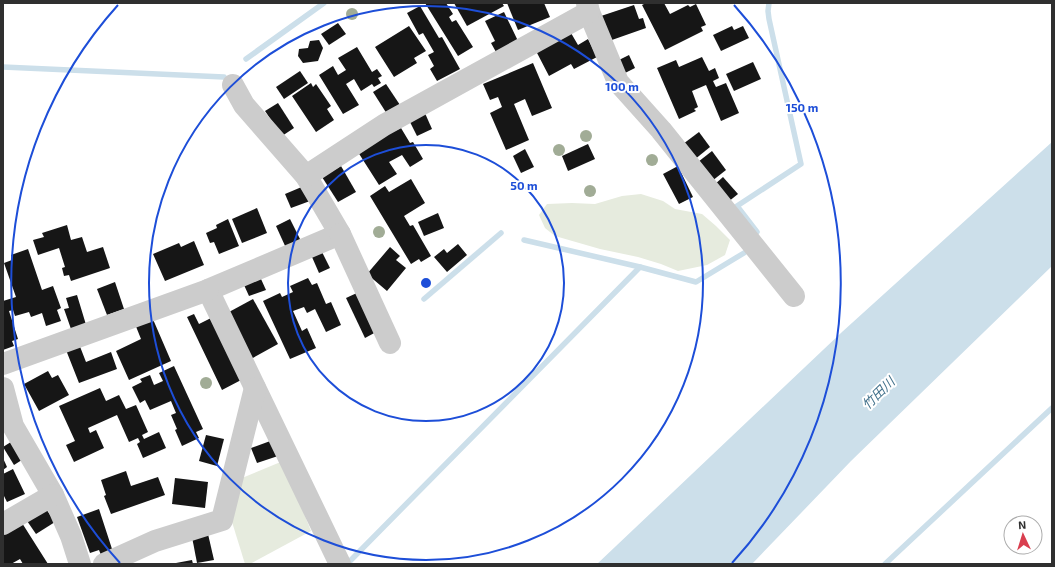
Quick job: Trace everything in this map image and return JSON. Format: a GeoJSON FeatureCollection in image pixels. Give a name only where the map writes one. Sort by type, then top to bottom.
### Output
{"type":"FeatureCollection","features":[{"type":"Feature","properties":{"kind":"street"},"geometry":{"type":"LineString","coordinates":[[306,176],[384,125],[588,8],[618,82],[661,130],[794,296]]}},
{"type":"Feature","properties":{"kind":"street"},"geometry":{"type":"LineString","coordinates":[[233,85],[244,105],[306,176],[340,234],[390,343]]}},
{"type":"Feature","properties":{"kind":"street"},"geometry":{"type":"LineString","coordinates":[[3,364],[208,290],[340,234]]}},
{"type":"Feature","properties":{"kind":"street"},"geometry":{"type":"LineString","coordinates":[[208,290],[340,564]]}},
{"type":"Feature","properties":{"kind":"street"},"geometry":{"type":"LineString","coordinates":[[3,388],[8,429],[53,495],[71,536],[80,564]]}},
{"type":"Feature","properties":{"kind":"street"},"geometry":{"type":"LineString","coordinates":[[104,564],[155,542],[222,520],[255,388]]}},
{"type":"Feature","properties":{"kind":"street"},"geometry":{"type":"LineString","coordinates":[[3,524],[53,495]]}},
{"type":"Feature","properties":{"kind":"shaded area"},"geometry":{"type":"Polygon","coordinates":[[[641,194],[663,201],[675,209],[702,214],[730,240],[725,255],[707,265],[678,271],[638,257],[600,249],[555,236],[545,228],[539,215],[547,204],[595,204],[622,196],[641,194]]]}},
{"type":"Feature","properties":{"kind":"shaded area"},"geometry":{"type":"Polygon","coordinates":[[[283,461],[311,531],[250,564],[245,564],[232,522],[242,478],[283,461]]]}},
{"type":"Feature","properties":{"kind":"water","name":"竹田川"},"geometry":{"type":"Polygon","coordinates":[[[1052,142],[1052,266],[851,461],[752,564],[597,564],[842,332],[1052,142]]]}},
{"type":"Feature","properties":{"kind":"building"},"geometry":{"type":"Polygon","coordinates":[[[425,3],[446,3],[453,14],[449,17],[452,22],[456,20],[473,47],[458,56],[425,3]]]}},
{"type":"Feature","properties":{"kind":"building"},"geometry":{"type":"Polygon","coordinates":[[[454,3],[502,3],[504,6],[467,26],[454,3]]]}},
{"type":"Feature","properties":{"kind":"building"},"geometry":{"type":"Polygon","coordinates":[[[507,3],[544,3],[550,17],[518,30],[507,3]]]}},
{"type":"Feature","properties":{"kind":"building"},"geometry":{"type":"Polygon","coordinates":[[[646,3],[664,3],[670,14],[688,5],[690,7],[696,4],[706,25],[701,27],[703,31],[665,50],[642,5],[646,3]]]}},
{"type":"Feature","properties":{"kind":"building"},"geometry":{"type":"Polygon","coordinates":[[[634,5],[639,19],[643,18],[646,28],[609,41],[601,16],[634,5]]]}},
{"type":"Feature","properties":{"kind":"building"},"geometry":{"type":"Polygon","coordinates":[[[420,6],[439,38],[442,37],[460,69],[437,81],[430,69],[434,66],[428,55],[434,52],[423,33],[419,35],[407,13],[420,6]]]}},
{"type":"Feature","properties":{"kind":"building"},"geometry":{"type":"Polygon","coordinates":[[[504,12],[518,41],[496,52],[491,43],[495,41],[485,21],[504,12]]]}},
{"type":"Feature","properties":{"kind":"building"},"geometry":{"type":"Polygon","coordinates":[[[338,23],[346,34],[329,45],[321,34],[338,23]]]}},
{"type":"Feature","properties":{"kind":"building"},"geometry":{"type":"Polygon","coordinates":[[[409,26],[426,51],[414,58],[417,63],[394,77],[375,47],[409,26]]]}},
{"type":"Feature","properties":{"kind":"building"},"geometry":{"type":"Polygon","coordinates":[[[732,26],[734,30],[743,26],[749,38],[721,51],[713,35],[732,26]]]}},
{"type":"Feature","properties":{"kind":"building"},"geometry":{"type":"Polygon","coordinates":[[[571,33],[578,45],[588,39],[597,57],[574,69],[571,64],[549,76],[536,51],[571,33]]]}},
{"type":"Feature","properties":{"kind":"building"},"geometry":{"type":"Polygon","coordinates":[[[319,40],[323,48],[318,61],[303,63],[298,56],[299,49],[308,48],[310,41],[319,40]]]}},
{"type":"Feature","properties":{"kind":"building"},"geometry":{"type":"Polygon","coordinates":[[[357,47],[372,72],[377,69],[382,76],[378,78],[381,83],[374,87],[372,84],[361,91],[354,79],[346,84],[359,105],[343,114],[319,75],[333,66],[338,75],[346,70],[338,58],[357,47]]]}},
{"type":"Feature","properties":{"kind":"building"},"geometry":{"type":"Polygon","coordinates":[[[629,55],[635,68],[625,73],[619,60],[629,55]]]}},
{"type":"Feature","properties":{"kind":"building"},"geometry":{"type":"Polygon","coordinates":[[[702,57],[709,71],[715,68],[719,78],[713,81],[716,87],[726,83],[739,113],[721,121],[706,85],[692,91],[698,107],[694,109],[696,111],[679,119],[657,68],[676,60],[679,67],[702,57]]]}},
{"type":"Feature","properties":{"kind":"building"},"geometry":{"type":"Polygon","coordinates":[[[753,62],[761,79],[734,91],[726,74],[753,62]]]}},
{"type":"Feature","properties":{"kind":"building"},"geometry":{"type":"Polygon","coordinates":[[[533,63],[552,108],[532,116],[525,99],[514,104],[529,140],[506,150],[490,113],[502,107],[498,97],[490,100],[483,84],[533,63]]]}},
{"type":"Feature","properties":{"kind":"building"},"geometry":{"type":"Polygon","coordinates":[[[300,71],[308,83],[284,99],[276,87],[300,71]]]}},
{"type":"Feature","properties":{"kind":"building"},"geometry":{"type":"Polygon","coordinates":[[[311,83],[313,87],[316,84],[331,106],[327,109],[334,120],[316,132],[292,96],[311,83]]]}},
{"type":"Feature","properties":{"kind":"building"},"geometry":{"type":"Polygon","coordinates":[[[386,84],[400,105],[387,114],[373,92],[386,84]]]}},
{"type":"Feature","properties":{"kind":"building"},"geometry":{"type":"Polygon","coordinates":[[[278,103],[294,128],[282,136],[265,111],[278,103]]]}},
{"type":"Feature","properties":{"kind":"building"},"geometry":{"type":"Polygon","coordinates":[[[424,111],[432,129],[417,136],[408,118],[424,111]]]}},
{"type":"Feature","properties":{"kind":"building"},"geometry":{"type":"Polygon","coordinates":[[[401,128],[410,143],[413,142],[423,159],[410,167],[402,155],[389,162],[397,174],[379,185],[356,149],[401,128]]]}},
{"type":"Feature","properties":{"kind":"building"},"geometry":{"type":"Polygon","coordinates":[[[699,132],[710,147],[694,160],[683,144],[699,132]]]}},
{"type":"Feature","properties":{"kind":"building"},"geometry":{"type":"Polygon","coordinates":[[[588,144],[595,159],[568,171],[562,156],[588,144]]]}},
{"type":"Feature","properties":{"kind":"building"},"geometry":{"type":"Polygon","coordinates":[[[525,149],[534,167],[521,173],[513,156],[525,149]]]}},
{"type":"Feature","properties":{"kind":"building"},"geometry":{"type":"Polygon","coordinates":[[[712,151],[726,170],[712,181],[698,162],[712,151]]]}},
{"type":"Feature","properties":{"kind":"building"},"geometry":{"type":"Polygon","coordinates":[[[341,166],[356,192],[338,202],[322,177],[341,166]]]}},
{"type":"Feature","properties":{"kind":"building"},"geometry":{"type":"Polygon","coordinates":[[[678,166],[693,197],[679,204],[663,174],[678,166]]]}},
{"type":"Feature","properties":{"kind":"building"},"geometry":{"type":"Polygon","coordinates":[[[723,177],[738,194],[728,202],[714,185],[723,177]]]}},
{"type":"Feature","properties":{"kind":"building"},"geometry":{"type":"Polygon","coordinates":[[[411,179],[425,203],[404,216],[410,226],[413,225],[431,256],[421,262],[419,259],[411,264],[370,196],[385,186],[389,192],[411,179]]]}},
{"type":"Feature","properties":{"kind":"building"},"geometry":{"type":"Polygon","coordinates":[[[304,186],[310,201],[291,208],[285,194],[304,186]]]}},
{"type":"Feature","properties":{"kind":"building"},"geometry":{"type":"Polygon","coordinates":[[[257,208],[267,233],[242,243],[232,219],[257,208]]]}},
{"type":"Feature","properties":{"kind":"building"},"geometry":{"type":"Polygon","coordinates":[[[438,213],[444,228],[424,236],[418,222],[438,213]]]}},
{"type":"Feature","properties":{"kind":"building"},"geometry":{"type":"Polygon","coordinates":[[[228,219],[239,246],[219,254],[214,242],[210,243],[206,233],[217,228],[216,225],[228,219]]]}},
{"type":"Feature","properties":{"kind":"building"},"geometry":{"type":"Polygon","coordinates":[[[290,219],[301,241],[286,248],[276,226],[290,219]]]}},
{"type":"Feature","properties":{"kind":"building"},"geometry":{"type":"Polygon","coordinates":[[[67,225],[71,240],[82,237],[87,252],[103,247],[110,268],[71,281],[69,275],[64,276],[62,268],[65,267],[59,248],[38,255],[33,240],[44,237],[42,233],[67,225]]]}},
{"type":"Feature","properties":{"kind":"building"},"geometry":{"type":"Polygon","coordinates":[[[194,241],[204,265],[165,281],[153,254],[179,243],[181,247],[194,241]]]}},
{"type":"Feature","properties":{"kind":"building"},"geometry":{"type":"Polygon","coordinates":[[[458,244],[467,255],[447,272],[434,257],[444,249],[447,253],[458,244]]]}},
{"type":"Feature","properties":{"kind":"building"},"geometry":{"type":"Polygon","coordinates":[[[390,247],[400,256],[396,260],[406,268],[387,291],[367,274],[390,247]]]}},
{"type":"Feature","properties":{"kind":"building"},"geometry":{"type":"Polygon","coordinates":[[[28,249],[42,290],[53,286],[61,308],[57,310],[61,321],[46,326],[42,313],[31,317],[29,312],[15,316],[13,310],[9,311],[18,339],[12,341],[14,346],[3,350],[3,301],[16,297],[4,263],[12,260],[11,255],[28,249]]]}},
{"type":"Feature","properties":{"kind":"building"},"geometry":{"type":"Polygon","coordinates":[[[322,252],[330,268],[319,273],[312,257],[322,252]]]}},
{"type":"Feature","properties":{"kind":"building"},"geometry":{"type":"Polygon","coordinates":[[[308,278],[312,285],[317,283],[326,304],[331,302],[341,325],[326,332],[315,309],[307,313],[304,307],[293,311],[302,331],[307,328],[316,348],[290,359],[263,301],[280,293],[282,297],[293,292],[290,286],[308,278]]]}},
{"type":"Feature","properties":{"kind":"building"},"geometry":{"type":"Polygon","coordinates":[[[261,279],[266,290],[249,296],[244,285],[261,279]]]}},
{"type":"Feature","properties":{"kind":"building"},"geometry":{"type":"Polygon","coordinates":[[[115,282],[124,309],[107,315],[97,289],[115,282]]]}},
{"type":"Feature","properties":{"kind":"building"},"geometry":{"type":"Polygon","coordinates":[[[359,292],[378,331],[365,338],[346,298],[359,292]]]}},
{"type":"Feature","properties":{"kind":"building"},"geometry":{"type":"Polygon","coordinates":[[[77,295],[87,328],[71,329],[64,309],[69,308],[66,298],[77,295]]]}},
{"type":"Feature","properties":{"kind":"building"},"geometry":{"type":"Polygon","coordinates":[[[253,299],[278,344],[251,359],[229,312],[253,299]]]}},
{"type":"Feature","properties":{"kind":"building"},"geometry":{"type":"Polygon","coordinates":[[[194,314],[199,324],[213,317],[243,379],[222,390],[187,317],[194,314]]]}},
{"type":"Feature","properties":{"kind":"building"},"geometry":{"type":"Polygon","coordinates":[[[152,317],[171,361],[129,380],[116,351],[141,339],[135,324],[152,317]]]}},
{"type":"Feature","properties":{"kind":"building"},"geometry":{"type":"Polygon","coordinates":[[[79,344],[86,362],[111,352],[117,369],[79,383],[66,350],[79,344]]]}},
{"type":"Feature","properties":{"kind":"building"},"geometry":{"type":"Polygon","coordinates":[[[174,366],[203,429],[196,432],[199,438],[182,446],[175,430],[177,429],[171,415],[176,413],[171,401],[150,410],[145,400],[140,403],[132,387],[142,382],[140,379],[150,375],[154,385],[163,381],[159,373],[174,366]]]}},
{"type":"Feature","properties":{"kind":"building"},"geometry":{"type":"Polygon","coordinates":[[[48,371],[52,378],[58,375],[69,395],[39,411],[24,384],[48,371]]]}},
{"type":"Feature","properties":{"kind":"building"},"geometry":{"type":"Polygon","coordinates":[[[100,388],[106,401],[119,395],[126,409],[136,405],[148,432],[142,435],[144,439],[159,432],[166,448],[143,458],[137,444],[140,442],[138,438],[129,442],[117,415],[88,428],[90,433],[96,430],[104,448],[74,462],[66,445],[75,441],[59,406],[100,388]]]}},
{"type":"Feature","properties":{"kind":"building"},"geometry":{"type":"Polygon","coordinates":[[[206,435],[224,439],[217,466],[199,461],[206,435]]]}},
{"type":"Feature","properties":{"kind":"building"},"geometry":{"type":"Polygon","coordinates":[[[14,440],[25,458],[14,465],[3,447],[14,440]]]}},
{"type":"Feature","properties":{"kind":"building"},"geometry":{"type":"Polygon","coordinates":[[[273,440],[278,456],[257,463],[251,448],[273,440]]]}},
{"type":"Feature","properties":{"kind":"building"},"geometry":{"type":"Polygon","coordinates":[[[3,458],[7,467],[3,470],[3,458]]]}},
{"type":"Feature","properties":{"kind":"building"},"geometry":{"type":"Polygon","coordinates":[[[13,469],[25,494],[7,502],[3,496],[3,474],[13,469]]]}},
{"type":"Feature","properties":{"kind":"building"},"geometry":{"type":"Polygon","coordinates":[[[126,471],[131,486],[158,477],[165,495],[111,514],[104,496],[106,495],[101,480],[126,471]]]}},
{"type":"Feature","properties":{"kind":"building"},"geometry":{"type":"Polygon","coordinates":[[[175,478],[208,482],[205,508],[172,504],[175,478]]]}},
{"type":"Feature","properties":{"kind":"building"},"geometry":{"type":"Polygon","coordinates":[[[44,506],[55,522],[36,534],[25,518],[44,506]]]}},
{"type":"Feature","properties":{"kind":"building"},"geometry":{"type":"Polygon","coordinates":[[[99,509],[113,552],[101,555],[99,550],[90,553],[77,517],[99,509]]]}},
{"type":"Feature","properties":{"kind":"building"},"geometry":{"type":"Polygon","coordinates":[[[22,523],[48,564],[23,564],[20,559],[11,564],[3,564],[3,535],[22,523]]]}},
{"type":"Feature","properties":{"kind":"building"},"geometry":{"type":"Polygon","coordinates":[[[208,534],[214,560],[197,563],[192,537],[208,534]]]}},
{"type":"Feature","properties":{"kind":"building"},"geometry":{"type":"Polygon","coordinates":[[[192,560],[193,564],[176,564],[176,563],[192,560]]]}},
{"type":"Feature","properties":{"kind":"waterway"},"geometry":{"type":"LineString","coordinates":[[246,59],[324,3]]}},
{"type":"Feature","properties":{"kind":"waterway"},"geometry":{"type":"LineString","coordinates":[[757,232],[737,206],[801,164],[769,19],[769,3]]}},
{"type":"Feature","properties":{"kind":"waterway"},"geometry":{"type":"LineString","coordinates":[[3,67],[224,77]]}},
{"type":"Feature","properties":{"kind":"waterway"},"geometry":{"type":"LineString","coordinates":[[424,299],[501,233]]}},
{"type":"Feature","properties":{"kind":"waterway"},"geometry":{"type":"LineString","coordinates":[[524,240],[640,267]]}},
{"type":"Feature","properties":{"kind":"waterway"},"geometry":{"type":"LineString","coordinates":[[350,561],[640,267],[696,282],[744,253]]}},
{"type":"Feature","properties":{"kind":"waterway"},"geometry":{"type":"LineString","coordinates":[[885,564],[1052,408]]}}]}
